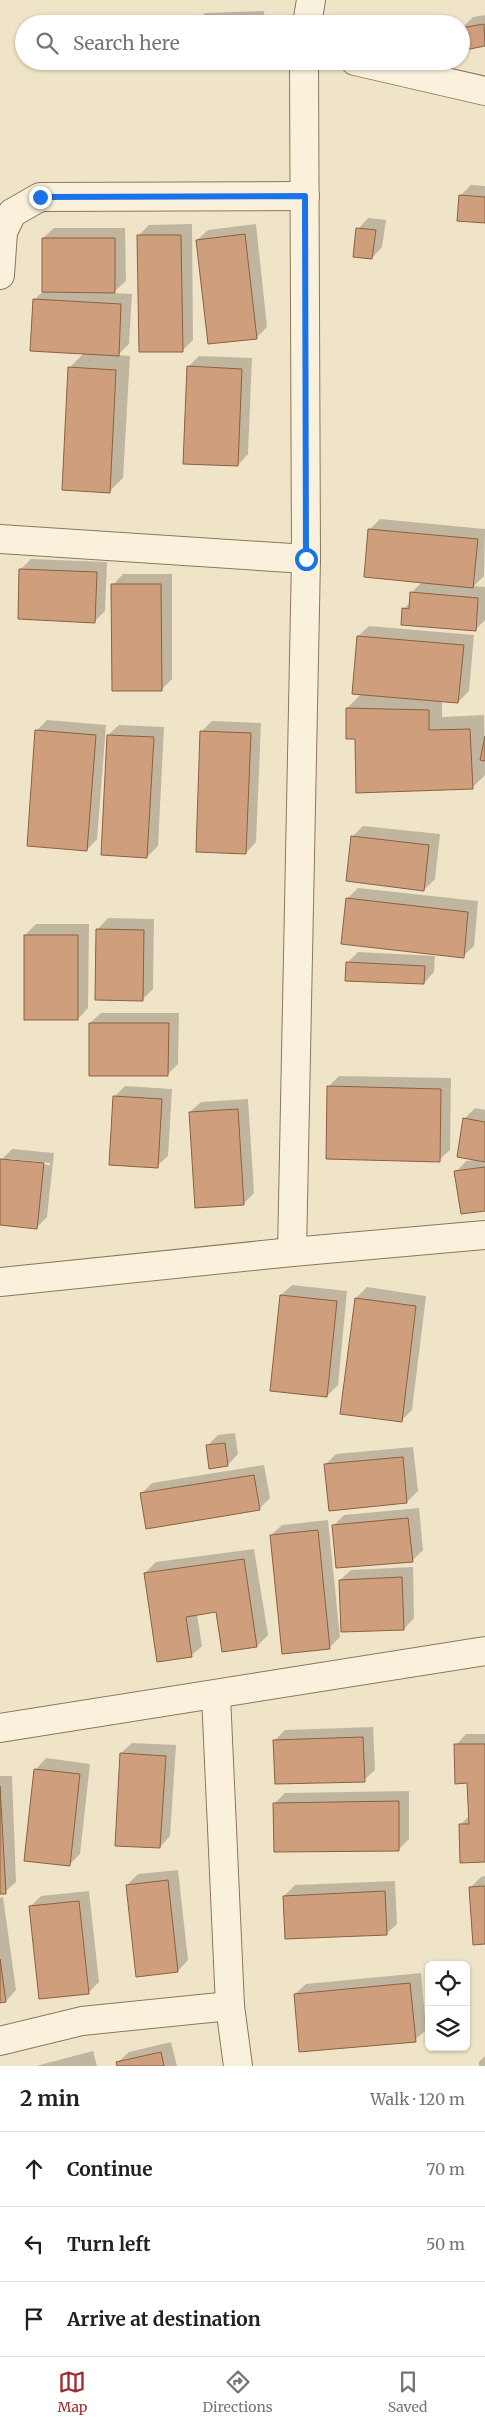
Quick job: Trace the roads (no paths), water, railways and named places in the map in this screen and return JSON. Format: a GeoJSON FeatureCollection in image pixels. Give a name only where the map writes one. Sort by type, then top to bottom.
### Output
{"type":"FeatureCollection","features":[{"type":"Feature","properties":{"kind":"street"},"geometry":{"type":"LineString","coordinates":[[308,15],[311,0]]}},
{"type":"Feature","properties":{"kind":"street"},"geometry":{"type":"LineString","coordinates":[[292,1252],[306,559],[304,70]]}},
{"type":"Feature","properties":{"kind":"street"},"geometry":{"type":"LineString","coordinates":[[394,70],[485,91]]}},
{"type":"Feature","properties":{"kind":"street"},"geometry":{"type":"LineString","coordinates":[[0,274],[3,232],[12,213],[40,197],[305,196]]}},
{"type":"Feature","properties":{"kind":"street"},"geometry":{"type":"LineString","coordinates":[[0,538],[306,559]]}},
{"type":"Feature","properties":{"kind":"street"},"geometry":{"type":"LineString","coordinates":[[0,1282],[292,1252],[485,1235]]}},
{"type":"Feature","properties":{"kind":"street"},"geometry":{"type":"LineString","coordinates":[[0,1728],[485,1651]]}},
{"type":"Feature","properties":{"kind":"street"},"geometry":{"type":"LineString","coordinates":[[216,1695],[230,2006],[238,2066]]}},
{"type":"Feature","properties":{"kind":"street"},"geometry":{"type":"LineString","coordinates":[[0,2040],[82,2021],[230,2006]]}}]}
